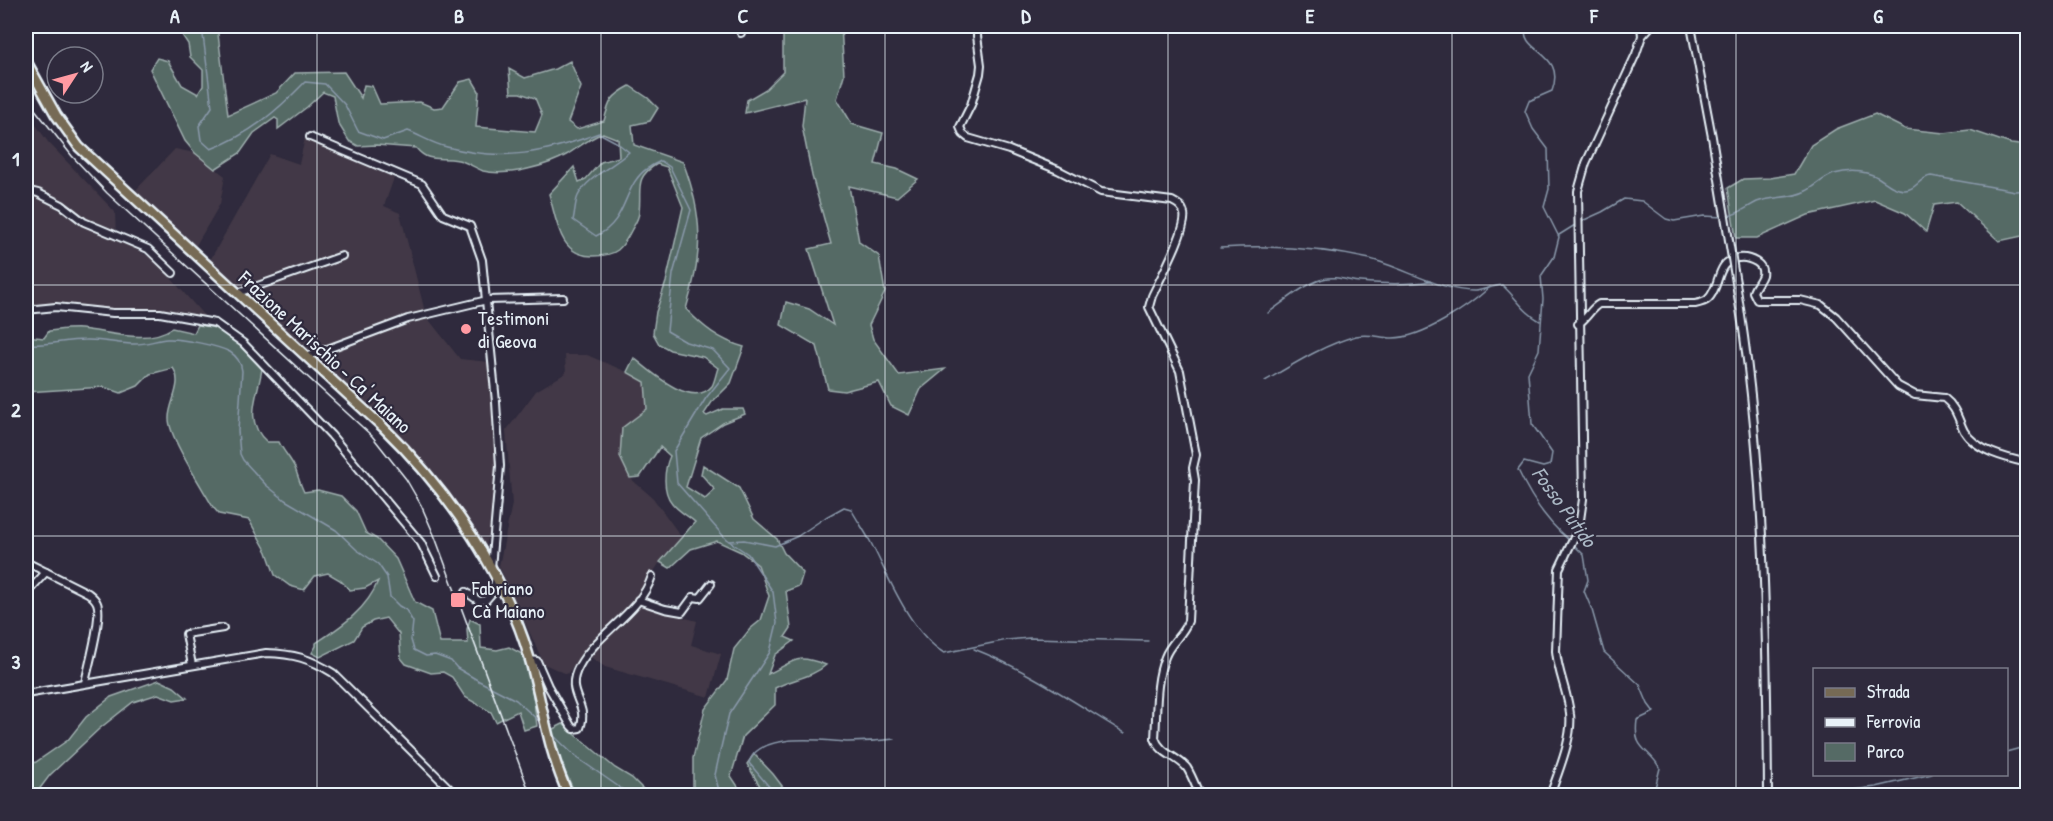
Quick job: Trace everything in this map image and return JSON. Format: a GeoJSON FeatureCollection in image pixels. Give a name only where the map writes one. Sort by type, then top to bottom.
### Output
{"type":"FeatureCollection","features":[{"type":"Feature","properties":{"kind":"main road","name":"Frazione Marischio - Ca' Maiano"},"geometry":{"type":"LineString","coordinates":[[26,62],[67,132],[79,147],[414,458],[438,489],[491,568],[514,613],[530,660],[553,758],[569,795]]}},
{"type":"Feature","properties":{"kind":"street"},"geometry":{"type":"LineString","coordinates":[[738,26],[741,33]]}},
{"type":"Feature","properties":{"kind":"street"},"geometry":{"type":"LineString","coordinates":[[978,26],[980,74],[971,105],[960,127],[963,134],[968,138],[1009,150],[1058,170],[1092,189],[1120,196],[1172,201],[1184,211],[1182,231],[1149,307],[1180,371],[1196,455],[1193,468],[1195,480],[1188,621],[1163,660],[1155,738],[1157,745],[1164,752],[1186,768],[1200,795]]}},
{"type":"Feature","properties":{"kind":"street"},"geometry":{"type":"LineString","coordinates":[[1641,26],[1642,36]]}},
{"type":"Feature","properties":{"kind":"street"},"geometry":{"type":"LineString","coordinates":[[1550,795],[1571,723],[1557,664],[1558,582],[1562,561],[1579,527],[1583,499],[1577,247],[1580,178],[1642,36],[1651,26]]}},
{"type":"Feature","properties":{"kind":"street"},"geometry":{"type":"LineString","coordinates":[[1691,26],[1745,338],[1759,473],[1767,621],[1768,795]]}},
{"type":"Feature","properties":{"kind":"street"},"geometry":{"type":"LineString","coordinates":[[310,136],[422,184],[443,215],[470,226],[482,260],[500,466],[491,568]]}},
{"type":"Feature","properties":{"kind":"street"},"geometry":{"type":"LineString","coordinates":[[26,190],[38,193],[62,205],[84,222],[148,249],[173,273]]}},
{"type":"Feature","properties":{"kind":"street"},"geometry":{"type":"LineString","coordinates":[[238,293],[342,256]]}},
{"type":"Feature","properties":{"kind":"street"},"geometry":{"type":"LineString","coordinates":[[1578,324],[1599,304],[1695,304],[1704,302],[1710,298],[1717,277],[1730,260],[1738,258],[1751,260],[1762,270],[1753,292],[1757,300],[1800,300],[1821,305],[1836,317],[1898,386],[1915,395],[1944,398],[1955,410],[1969,438],[1976,444],[1990,452],[2028,463]]}},
{"type":"Feature","properties":{"kind":"street"},"geometry":{"type":"LineString","coordinates":[[306,357],[408,319],[487,300],[563,298]]}},
{"type":"Feature","properties":{"kind":"street"},"geometry":{"type":"LineString","coordinates":[[26,310],[56,307],[113,313],[160,313],[215,323],[243,343],[331,435],[422,543],[437,576]]}},
{"type":"Feature","properties":{"kind":"street"},"geometry":{"type":"LineString","coordinates":[[26,562],[88,593],[99,605],[98,621],[85,683]]}},
{"type":"Feature","properties":{"kind":"street"},"geometry":{"type":"LineString","coordinates":[[26,594],[46,572]]}},
{"type":"Feature","properties":{"kind":"street"},"geometry":{"type":"LineString","coordinates":[[530,660],[537,661],[548,686],[571,726],[577,730],[581,723],[582,712],[572,685],[573,678],[586,653],[638,600],[650,584],[652,576]]}},
{"type":"Feature","properties":{"kind":"street"},"geometry":{"type":"LineString","coordinates":[[466,592],[479,601],[486,600],[492,593],[496,577]]}},
{"type":"Feature","properties":{"kind":"street"},"geometry":{"type":"LineString","coordinates":[[638,600],[682,612],[693,597],[700,598],[711,584]]}},
{"type":"Feature","properties":{"kind":"street"},"geometry":{"type":"LineString","coordinates":[[192,665],[186,634],[223,628]]}},
{"type":"Feature","properties":{"kind":"street"},"geometry":{"type":"LineString","coordinates":[[26,694],[266,653],[290,654],[316,662],[333,674],[458,795]]}},
{"type":"Feature","properties":{"kind":"shaded area"},"geometry":{"type":"Polygon","coordinates":[[[26,111],[48,142],[115,212],[116,238],[155,260],[206,318],[173,311],[26,306],[26,111]]]}},
{"type":"Feature","properties":{"kind":"shaded area"},"geometry":{"type":"Polygon","coordinates":[[[305,138],[394,178],[384,206],[400,213],[426,316],[460,359],[489,362],[496,471],[492,522],[485,550],[431,470],[411,447],[209,262],[270,154],[299,164],[305,138]]]}},
{"type":"Feature","properties":{"kind":"shaded area"},"geometry":{"type":"Polygon","coordinates":[[[175,149],[195,153],[225,176],[220,204],[195,247],[135,191],[175,149]]]}},
{"type":"Feature","properties":{"kind":"shaded area"},"geometry":{"type":"Polygon","coordinates":[[[565,355],[587,355],[645,382],[647,409],[622,428],[630,478],[653,498],[682,538],[660,562],[636,599],[585,651],[567,674],[544,664],[499,566],[512,504],[506,431],[536,391],[566,373],[565,355]]]}},
{"type":"Feature","properties":{"kind":"shaded area"},"geometry":{"type":"Polygon","coordinates":[[[642,606],[697,621],[691,645],[721,654],[709,697],[605,667],[589,656],[631,610],[642,606]]]}},
{"type":"Feature","properties":{"kind":"green space"},"geometry":{"type":"Polygon","coordinates":[[[176,26],[217,26],[228,115],[276,93],[295,73],[344,72],[361,98],[364,85],[372,86],[380,104],[420,102],[434,108],[443,107],[460,82],[472,79],[479,91],[476,127],[535,132],[542,115],[535,98],[520,93],[511,93],[509,69],[525,78],[555,69],[570,61],[581,87],[568,122],[577,129],[604,121],[612,100],[630,86],[658,108],[650,121],[632,125],[634,145],[683,162],[690,182],[695,200],[699,235],[696,270],[686,309],[712,332],[744,347],[731,383],[712,402],[704,414],[707,416],[723,409],[743,409],[745,414],[723,423],[701,438],[686,487],[705,499],[715,490],[701,474],[703,465],[739,488],[754,519],[777,539],[784,553],[803,573],[799,586],[786,591],[791,628],[785,637],[794,641],[775,655],[768,674],[790,662],[801,659],[826,665],[815,672],[775,688],[775,705],[743,736],[731,776],[739,788],[764,793],[747,764],[754,754],[789,795],[681,795],[693,787],[693,758],[705,709],[727,680],[734,649],[750,629],[761,620],[769,596],[758,565],[741,552],[717,541],[691,549],[670,568],[660,562],[695,522],[674,506],[669,498],[665,486],[665,473],[670,456],[660,447],[640,477],[630,478],[620,457],[622,428],[647,409],[645,382],[627,372],[634,358],[660,379],[694,394],[704,392],[712,386],[718,368],[703,357],[670,350],[659,344],[653,333],[656,312],[666,282],[683,207],[667,167],[657,164],[644,174],[640,185],[637,221],[622,246],[608,255],[593,256],[573,250],[566,244],[557,225],[549,194],[574,167],[579,182],[586,179],[601,162],[619,157],[618,139],[603,133],[550,163],[503,173],[483,171],[458,160],[430,158],[416,148],[358,146],[349,141],[338,123],[333,96],[323,92],[278,129],[278,120],[275,118],[254,133],[240,153],[215,169],[195,153],[185,141],[150,69],[157,58],[168,61],[182,85],[198,94],[203,86],[203,70],[190,57],[188,44],[176,26]]]}},
{"type":"Feature","properties":{"kind":"green space"},"geometry":{"type":"Polygon","coordinates":[[[783,26],[841,26],[844,75],[837,99],[852,124],[883,133],[875,164],[897,169],[918,179],[897,197],[849,186],[859,242],[879,256],[885,292],[869,325],[873,339],[899,375],[945,369],[921,389],[909,415],[891,406],[879,382],[844,391],[828,389],[817,346],[781,325],[786,302],[809,309],[833,325],[809,249],[831,244],[812,176],[802,126],[805,98],[745,113],[747,100],[766,89],[783,72],[783,26]]]}},
{"type":"Feature","properties":{"kind":"green space"},"geometry":{"type":"Polygon","coordinates":[[[1875,114],[1905,129],[1944,133],[1970,130],[2011,144],[2027,146],[2027,235],[1999,241],[1957,202],[1934,205],[1926,232],[1905,213],[1875,200],[1808,215],[1757,238],[1736,238],[1728,188],[1743,179],[1794,174],[1811,145],[1836,129],[1875,114]]]}},
{"type":"Feature","properties":{"kind":"green space"},"geometry":{"type":"Polygon","coordinates":[[[198,325],[213,327],[225,332],[254,356],[262,368],[254,406],[255,425],[259,434],[267,442],[279,442],[295,468],[304,492],[318,490],[341,496],[356,511],[366,533],[377,539],[396,559],[415,602],[432,611],[440,643],[468,643],[467,629],[470,619],[480,624],[481,648],[497,650],[509,647],[522,654],[534,698],[537,726],[524,730],[518,711],[496,722],[491,712],[465,697],[452,677],[443,672],[431,673],[406,664],[401,658],[399,634],[386,618],[362,627],[354,640],[320,657],[312,653],[316,643],[360,609],[378,581],[365,588],[350,590],[328,573],[315,576],[304,590],[290,586],[275,575],[267,552],[249,520],[219,514],[194,476],[174,437],[169,418],[177,386],[173,368],[150,374],[138,386],[121,393],[104,387],[26,392],[26,336],[44,338],[49,331],[77,329],[140,337],[162,333],[172,328],[194,333],[198,325]]]}},
{"type":"Feature","properties":{"kind":"green space"},"geometry":{"type":"Polygon","coordinates":[[[159,680],[174,687],[187,698],[174,700],[158,694],[133,702],[99,729],[50,775],[35,795],[26,795],[26,769],[68,740],[86,717],[111,697],[159,680]]]}},
{"type":"Feature","properties":{"kind":"green space"},"geometry":{"type":"Polygon","coordinates":[[[563,724],[615,768],[632,778],[648,794],[652,795],[576,795],[558,757],[551,730],[563,724]]]}},
{"type":"Feature","properties":{"kind":"waterway"},"geometry":{"type":"LineString","coordinates":[[198,26],[203,35],[212,107],[199,126],[201,140],[211,149],[238,137],[262,121],[305,82],[325,84],[345,105],[358,131],[383,140],[408,131],[432,142],[467,152],[506,154],[561,146],[599,133],[629,152],[594,177],[577,198],[573,220],[596,236],[614,221],[640,175],[661,161],[670,167],[691,210],[673,274],[667,331],[686,342],[713,350],[730,368],[706,398],[674,451],[677,483],[726,539],[748,554],[773,592],[777,623],[770,652],[729,714],[715,775],[719,791],[725,796]]}},
{"type":"Feature","properties":{"kind":"waterway","name":"Fosso Putido"},"geometry":{"type":"LineString","coordinates":[[1526,26],[1525,35],[1548,60],[1555,78],[1552,91],[1529,101],[1525,111],[1533,129],[1548,149],[1549,189],[1544,207],[1559,237],[1554,257],[1541,276],[1543,299],[1539,350],[1528,373],[1532,424],[1552,453],[1550,465],[1543,467],[1524,462],[1518,470],[1540,508],[1570,541]]}},
{"type":"Feature","properties":{"kind":"waterway"},"geometry":{"type":"LineString","coordinates":[[1728,216],[1763,200],[1800,194],[1830,175],[1845,172],[1868,173],[1893,187],[1904,190],[1908,190],[1931,176],[2015,191],[2028,190]]}},
{"type":"Feature","properties":{"kind":"waterway"},"geometry":{"type":"LineString","coordinates":[[1582,221],[1624,199],[1642,201],[1666,219],[1674,221],[1704,216],[1723,217]]}},
{"type":"Feature","properties":{"kind":"waterway"},"geometry":{"type":"LineString","coordinates":[[1559,235],[1575,225]]}},
{"type":"Feature","properties":{"kind":"waterway"},"geometry":{"type":"LineString","coordinates":[[1220,248],[1277,247],[1333,252],[1370,259],[1450,288],[1475,291],[1502,285],[1540,321]]}},
{"type":"Feature","properties":{"kind":"waterway"},"geometry":{"type":"LineString","coordinates":[[1268,313],[1301,289],[1328,278],[1386,284],[1430,281]]}},
{"type":"Feature","properties":{"kind":"waterway"},"geometry":{"type":"LineString","coordinates":[[1265,381],[1332,344],[1356,336],[1393,338],[1418,333],[1458,312],[1490,287]]}},
{"type":"Feature","properties":{"kind":"waterway"},"geometry":{"type":"LineString","coordinates":[[26,344],[77,340],[135,344],[173,339],[209,345],[233,354],[239,360],[242,371],[238,431],[240,454],[243,460],[266,485],[285,500],[336,530],[357,550],[378,564],[387,577],[390,597],[406,610],[413,622],[411,640],[414,650],[426,656],[435,655],[451,661],[457,668],[516,700],[541,723]]}},
{"type":"Feature","properties":{"kind":"waterway"},"geometry":{"type":"LineString","coordinates":[[729,541],[744,540],[775,546],[798,536],[844,507],[851,509],[910,617],[920,631],[944,653],[1007,640],[1030,638],[1148,641]]}},
{"type":"Feature","properties":{"kind":"waterway","name":"Fosso Putido"},"geometry":{"type":"LineString","coordinates":[[1573,544],[1584,555],[1588,580],[1584,591],[1604,652],[1640,685],[1654,712],[1637,720],[1636,730],[1639,743],[1660,768],[1653,796]]}},
{"type":"Feature","properties":{"kind":"waterway"},"geometry":{"type":"LineString","coordinates":[[974,649],[1032,677],[1125,733]]}},
{"type":"Feature","properties":{"kind":"waterway"},"geometry":{"type":"LineString","coordinates":[[553,735],[576,757],[632,796]]}},
{"type":"Feature","properties":{"kind":"waterway"},"geometry":{"type":"LineString","coordinates":[[777,796],[749,763],[755,753],[765,746],[793,740],[854,742],[895,739]]}},
{"type":"Feature","properties":{"kind":"waterway"},"geometry":{"type":"LineString","coordinates":[[2008,751],[2028,746]]}},
{"type":"Feature","properties":{"kind":"waterway"},"geometry":{"type":"LineString","coordinates":[[1784,796],[1799,789],[1813,788],[1828,793],[1876,787],[1923,776]]}},
{"type":"Feature","properties":{"kind":"waterway"},"geometry":{"type":"LineString","coordinates":[[714,796],[719,790]]}},
{"type":"Feature","properties":{"kind":"railway"},"geometry":{"type":"LineString","coordinates":[[26,98],[72,156],[107,193],[372,436],[406,479],[435,537],[531,796]]}},
{"type":"Feature","properties":{"kind":"place","name":"Testimoni di Geova"},"geometry":{"type":"Point","coordinates":[466,329]}},
{"type":"Feature","properties":{"kind":"place","name":"Fabriano Cà Maiano"},"geometry":{"type":"Point","coordinates":[458,600]}}]}
